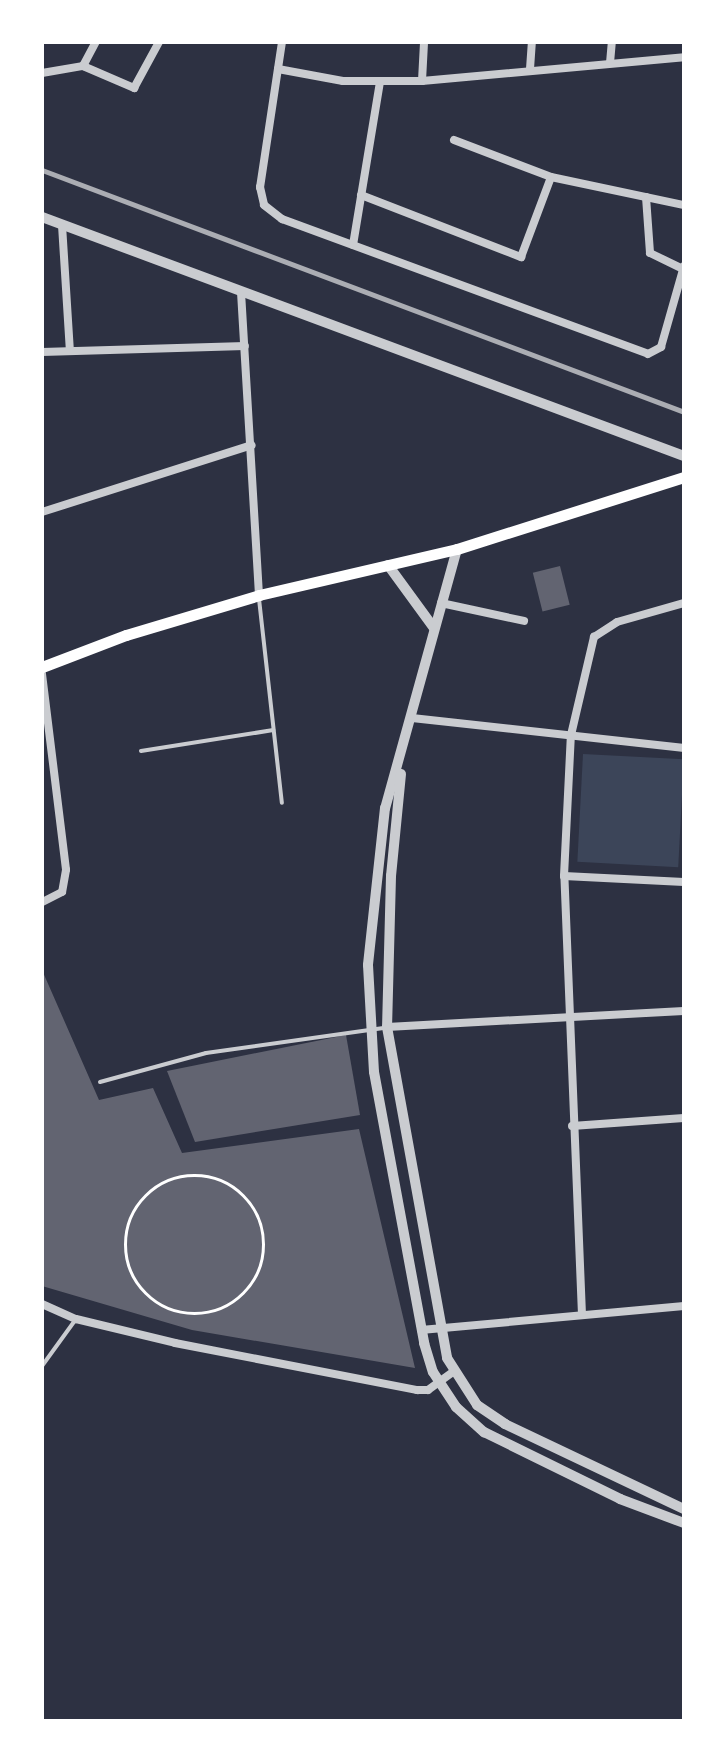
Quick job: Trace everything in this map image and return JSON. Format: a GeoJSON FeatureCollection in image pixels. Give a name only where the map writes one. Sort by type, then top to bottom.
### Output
{"type":"FeatureCollection","features":[{"type":"Feature","properties":{"kind":"main road"},"geometry":{"type":"LineString","coordinates":[[42,667],[126,635],[259,595],[457,549],[684,477]]}},
{"type":"Feature","properties":{"kind":"street"},"geometry":{"type":"LineString","coordinates":[[83,66],[96,42]]}},
{"type":"Feature","properties":{"kind":"street"},"geometry":{"type":"LineString","coordinates":[[42,73],[83,66],[134,88],[159,42]]}},
{"type":"Feature","properties":{"kind":"street"},"geometry":{"type":"LineString","coordinates":[[282,42],[261,197],[282,219],[648,354],[661,347],[684,267],[650,253],[646,197]]}},
{"type":"Feature","properties":{"kind":"street"},"geometry":{"type":"LineString","coordinates":[[422,81],[424,42]]}},
{"type":"Feature","properties":{"kind":"street"},"geometry":{"type":"LineString","coordinates":[[530,69],[532,42]]}},
{"type":"Feature","properties":{"kind":"street"},"geometry":{"type":"LineString","coordinates":[[610,63],[612,42]]}},
{"type":"Feature","properties":{"kind":"street"},"geometry":{"type":"LineString","coordinates":[[278,69],[380,82],[422,81],[684,57]]}},
{"type":"Feature","properties":{"kind":"street"},"geometry":{"type":"LineString","coordinates":[[353,245],[380,82]]}},
{"type":"Feature","properties":{"kind":"street"},"geometry":{"type":"LineString","coordinates":[[454,140],[551,177],[684,205]]}},
{"type":"Feature","properties":{"kind":"street"},"geometry":{"type":"LineString","coordinates":[[361,195],[521,257],[551,177]]}},
{"type":"Feature","properties":{"kind":"street"},"geometry":{"type":"LineString","coordinates":[[42,217],[684,456]]}},
{"type":"Feature","properties":{"kind":"street"},"geometry":{"type":"LineString","coordinates":[[62,225],[70,351]]}},
{"type":"Feature","properties":{"kind":"street"},"geometry":{"type":"LineString","coordinates":[[241,292],[259,595]]}},
{"type":"Feature","properties":{"kind":"street"},"geometry":{"type":"LineString","coordinates":[[42,352],[245,346]]}},
{"type":"Feature","properties":{"kind":"street"},"geometry":{"type":"LineString","coordinates":[[42,512],[252,445]]}},
{"type":"Feature","properties":{"kind":"street"},"geometry":{"type":"LineString","coordinates":[[457,549],[381,827],[368,965],[368,1030],[421,1330],[440,1383],[456,1407],[484,1432],[620,1499],[684,1523]]}},
{"type":"Feature","properties":{"kind":"street"},"geometry":{"type":"LineString","coordinates":[[388,565],[434,628]]}},
{"type":"Feature","properties":{"kind":"street"},"geometry":{"type":"LineString","coordinates":[[441,603],[524,621]]}},
{"type":"Feature","properties":{"kind":"street"},"geometry":{"type":"LineString","coordinates":[[582,1315],[564,876],[571,735],[594,637],[617,622],[684,603]]}},
{"type":"Feature","properties":{"kind":"street"},"geometry":{"type":"LineString","coordinates":[[42,674],[66,870],[62,892],[42,902]]}},
{"type":"Feature","properties":{"kind":"street"},"geometry":{"type":"LineString","coordinates":[[412,718],[684,748]]}},
{"type":"Feature","properties":{"kind":"street"},"geometry":{"type":"LineString","coordinates":[[402,756],[391,876],[387,1027],[441,1329],[454,1371],[477,1405],[505,1424],[684,1509]]}},
{"type":"Feature","properties":{"kind":"street"},"geometry":{"type":"LineString","coordinates":[[564,876],[684,882]]}},
{"type":"Feature","properties":{"kind":"street"},"geometry":{"type":"LineString","coordinates":[[387,1027],[569,1021],[684,1011]]}},
{"type":"Feature","properties":{"kind":"street"},"geometry":{"type":"LineString","coordinates":[[572,1126],[684,1118],[684,1126]]}},
{"type":"Feature","properties":{"kind":"street"},"geometry":{"type":"LineString","coordinates":[[42,1304],[76,1319],[417,1390],[440,1383],[454,1371]]}},
{"type":"Feature","properties":{"kind":"street"},"geometry":{"type":"LineString","coordinates":[[421,1330],[684,1306]]}},
{"type":"Feature","properties":{"kind":"lane"},"geometry":{"type":"LineString","coordinates":[[259,595],[282,803]]}},
{"type":"Feature","properties":{"kind":"lane"},"geometry":{"type":"LineString","coordinates":[[141,751],[273,730]]}},
{"type":"Feature","properties":{"kind":"lane"},"geometry":{"type":"LineString","coordinates":[[100,1082],[206,1053],[387,1027]]}},
{"type":"Feature","properties":{"kind":"lane"},"geometry":{"type":"LineString","coordinates":[[42,1366],[76,1319]]}},
{"type":"Feature","properties":{"kind":"path"},"geometry":{"type":"LineString","coordinates":[[184,1175],[215,1177],[242,1193],[259,1218],[263,1260],[252,1284],[238,1298],[210,1312],[177,1312],[149,1299],[134,1281],[124,1256],[125,1227],[140,1199],[165,1180],[184,1175]]}},
{"type":"Feature","properties":{"kind":"shaded area"},"geometry":{"type":"Polygon","coordinates":[[[583,754],[684,759],[678,867],[577,862],[583,754]]]}},
{"type":"Feature","properties":{"kind":"building"},"geometry":{"type":"Polygon","coordinates":[[[560,566],[570,605],[543,612],[533,573],[560,566]]]}},
{"type":"Feature","properties":{"kind":"building"},"geometry":{"type":"Polygon","coordinates":[[[42,970],[99,1100],[153,1088],[182,1153],[359,1129],[415,1368],[192,1330],[42,1286],[42,970]]]}},
{"type":"Feature","properties":{"kind":"building"},"geometry":{"type":"Polygon","coordinates":[[[346,1035],[360,1115],[195,1142],[167,1071],[346,1035]]]}},
{"type":"Feature","properties":{"kind":"railway"},"geometry":{"type":"LineString","coordinates":[[42,170],[684,412]]}}]}
